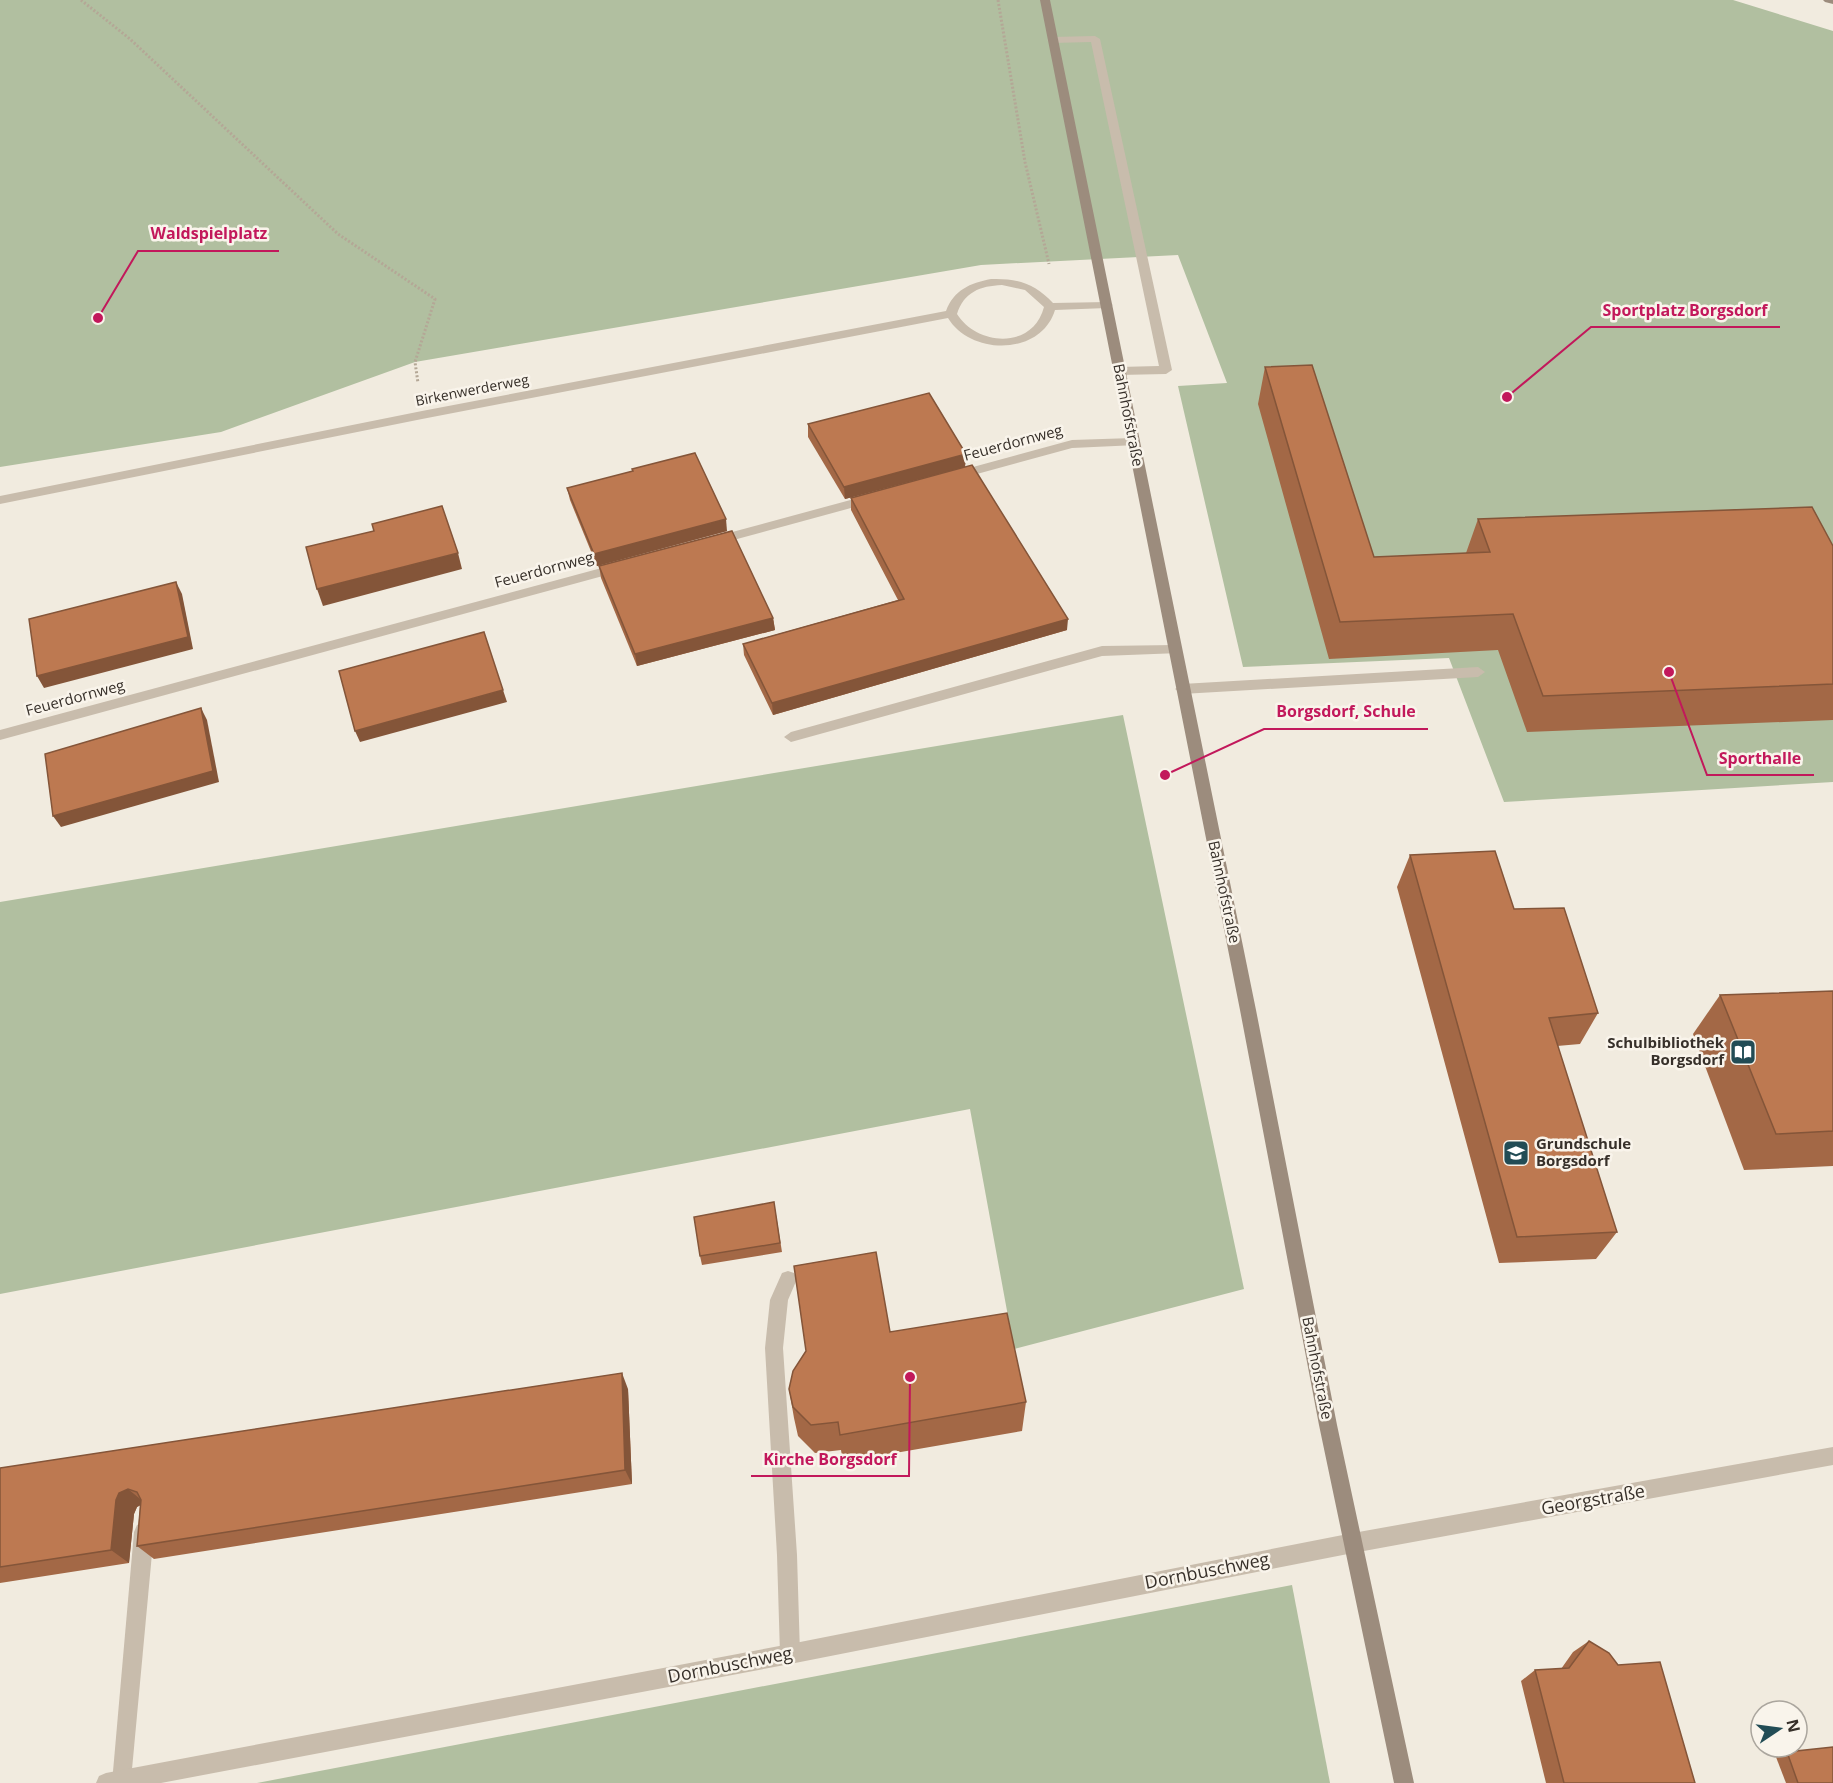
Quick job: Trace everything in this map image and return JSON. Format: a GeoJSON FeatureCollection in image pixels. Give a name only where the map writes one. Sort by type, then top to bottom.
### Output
{"type":"FeatureCollection","features":[{"type":"Feature","properties":{"kind":"street","name":"Bahnhofstraße"},"geometry":{"type":"LineString","coordinates":[[1045,0],[1248,1010],[1328,1425],[1404,1783]]}},
{"type":"Feature","properties":{"kind":"street"},"geometry":{"type":"LineString","coordinates":[[1828,0],[1833,1]]}},
{"type":"Feature","properties":{"kind":"street"},"geometry":{"type":"LineString","coordinates":[[1052,40],[1095,39],[1166,370],[1119,371]]}},
{"type":"Feature","properties":{"kind":"street"},"geometry":{"type":"LineString","coordinates":[[1054,307],[1048,319],[1035,333],[1016,340],[998,341],[977,337],[960,327],[951,314],[954,302],[962,292],[981,284],[1002,282],[1026,286],[1054,307],[1107,305]]}},
{"type":"Feature","properties":{"kind":"street","name":"Birkenwerderweg"},"geometry":{"type":"LineString","coordinates":[[0,500],[422,415],[951,314]]}},
{"type":"Feature","properties":{"kind":"street","name":"Feuerdornweg"},"geometry":{"type":"LineString","coordinates":[[945,479],[1072,444],[1133,442]]}},
{"type":"Feature","properties":{"kind":"street"},"geometry":{"type":"LineString","coordinates":[[703,544],[888,494]]}},
{"type":"Feature","properties":{"kind":"street","name":"Feuerdornweg"},"geometry":{"type":"LineString","coordinates":[[0,735],[634,563]]}},
{"type":"Feature","properties":{"kind":"street"},"geometry":{"type":"LineString","coordinates":[[791,737],[1102,651],[1175,650]]}},
{"type":"Feature","properties":{"kind":"street"},"geometry":{"type":"LineString","coordinates":[[1182,689],[1478,672]]}},
{"type":"Feature","properties":{"kind":"street"},"geometry":{"type":"LineString","coordinates":[[788,1279],[778,1299],[774,1348],[787,1555],[790,1654]]}},
{"type":"Feature","properties":{"kind":"street","name":"Georgstraße"},"geometry":{"type":"LineString","coordinates":[[1353,1543],[1833,1456]]}},
{"type":"Feature","properties":{"kind":"street"},"geometry":{"type":"LineString","coordinates":[[113,1782],[146,1515]]}},
{"type":"Feature","properties":{"kind":"street","name":"Dornbuschweg"},"geometry":{"type":"LineString","coordinates":[[113,1782],[790,1654],[1353,1543]]}},
{"type":"Feature","properties":{"kind":"path"},"geometry":{"type":"LineString","coordinates":[[81,0],[130,39],[338,234],[435,299],[415,362],[422,415]]}},
{"type":"Feature","properties":{"kind":"path"},"geometry":{"type":"LineString","coordinates":[[998,0],[1025,162],[1054,307]]}},
{"type":"Feature","properties":{"kind":"green space"},"geometry":{"type":"Polygon","coordinates":[[[0,0],[1733,0],[1833,31],[1833,782],[1504,802],[1449,658],[1243,667],[1178,386],[1227,383],[1178,255],[981,265],[415,362],[221,432],[0,467],[0,0]]]}},
{"type":"Feature","properties":{"kind":"green space"},"geometry":{"type":"Polygon","coordinates":[[[1123,715],[1244,1289],[1014,1349],[970,1109],[0,1294],[0,902],[1123,715]]]}},
{"type":"Feature","properties":{"kind":"green space"},"geometry":{"type":"Polygon","coordinates":[[[1292,1585],[1330,1783],[257,1783],[1292,1585]]]}},
{"type":"Feature","properties":{"kind":"building"},"geometry":{"type":"Polygon","coordinates":[[[1312,365],[1374,557],[1490,552],[1478,519],[1812,507],[1833,546],[1833,684],[1543,696],[1513,614],[1340,622],[1265,367],[1312,365]]]}},
{"type":"Feature","properties":{"kind":"building"},"geometry":{"type":"Polygon","coordinates":[[[929,393],[966,454],[844,487],[808,424],[929,393]]]}},
{"type":"Feature","properties":{"kind":"building"},"geometry":{"type":"Polygon","coordinates":[[[695,453],[726,519],[594,554],[567,488],[695,453]]]}},
{"type":"Feature","properties":{"kind":"building"},"geometry":{"type":"Polygon","coordinates":[[[972,465],[1068,619],[772,703],[743,644],[904,599],[851,498],[972,465]]]}},
{"type":"Feature","properties":{"kind":"building"},"geometry":{"type":"Polygon","coordinates":[[[442,506],[458,553],[317,589],[306,547],[374,531],[372,524],[442,506]]]}},
{"type":"Feature","properties":{"kind":"building"},"geometry":{"type":"Polygon","coordinates":[[[732,531],[773,618],[635,654],[599,566],[732,531]]]}},
{"type":"Feature","properties":{"kind":"building"},"geometry":{"type":"Polygon","coordinates":[[[176,582],[188,637],[37,676],[29,619],[176,582]]]}},
{"type":"Feature","properties":{"kind":"building"},"geometry":{"type":"Polygon","coordinates":[[[484,632],[503,690],[355,731],[339,671],[484,632]]]}},
{"type":"Feature","properties":{"kind":"building"},"geometry":{"type":"Polygon","coordinates":[[[201,708],[213,771],[53,816],[45,754],[201,708]]]}},
{"type":"Feature","properties":{"kind":"building","name":"Grundschule Borgsdorf"},"geometry":{"type":"Polygon","coordinates":[[[1495,851],[1514,909],[1564,908],[1598,1013],[1549,1018],[1617,1232],[1517,1237],[1410,855],[1495,851]]]}},
{"type":"Feature","properties":{"kind":"building"},"geometry":{"type":"Polygon","coordinates":[[[1833,991],[1833,1131],[1776,1134],[1720,995],[1833,991]]]}},
{"type":"Feature","properties":{"kind":"building"},"geometry":{"type":"Polygon","coordinates":[[[774,1202],[780,1243],[700,1256],[694,1217],[774,1202]]]}},
{"type":"Feature","properties":{"kind":"building"},"geometry":{"type":"Polygon","coordinates":[[[876,1252],[890,1332],[1007,1313],[1026,1402],[840,1435],[838,1422],[811,1425],[793,1407],[789,1389],[793,1371],[806,1351],[794,1266],[876,1252]]]}},
{"type":"Feature","properties":{"kind":"building"},"geometry":{"type":"Polygon","coordinates":[[[622,1373],[625,1470],[137,1546],[141,1500],[137,1492],[128,1489],[119,1493],[116,1500],[111,1550],[0,1567],[0,1468],[622,1373]]]}},
{"type":"Feature","properties":{"kind":"building"},"geometry":{"type":"Polygon","coordinates":[[[1589,1641],[1609,1653],[1618,1665],[1660,1662],[1695,1783],[1564,1783],[1535,1670],[1569,1668],[1589,1641]]]}},
{"type":"Feature","properties":{"kind":"building"},"geometry":{"type":"Polygon","coordinates":[[[1833,1747],[1833,1783],[1798,1783],[1789,1759],[1809,1759],[1809,1750],[1833,1747]]]}},
{"type":"Feature","properties":{"kind":"place","name":"Waldspielplatz"},"geometry":{"type":"Point","coordinates":[98,318]}},
{"type":"Feature","properties":{"kind":"place","name":"Sportplatz Borgsdorf"},"geometry":{"type":"Point","coordinates":[1507,397]}},
{"type":"Feature","properties":{"kind":"place","name":"Sporthalle"},"geometry":{"type":"Point","coordinates":[1669,672]}},
{"type":"Feature","properties":{"kind":"place","name":"Borgsdorf, Schule"},"geometry":{"type":"Point","coordinates":[1165,775]}},
{"type":"Feature","properties":{"kind":"place","name":"Schulbibliothek Borgsdorf"},"geometry":{"type":"Point","coordinates":[1743,1052]}},
{"type":"Feature","properties":{"kind":"place","name":"Grundschule Borgsdorf"},"geometry":{"type":"Point","coordinates":[1516,1153]}},
{"type":"Feature","properties":{"kind":"place","name":"Kirche Borgsdorf"},"geometry":{"type":"Point","coordinates":[910,1377]}}]}
